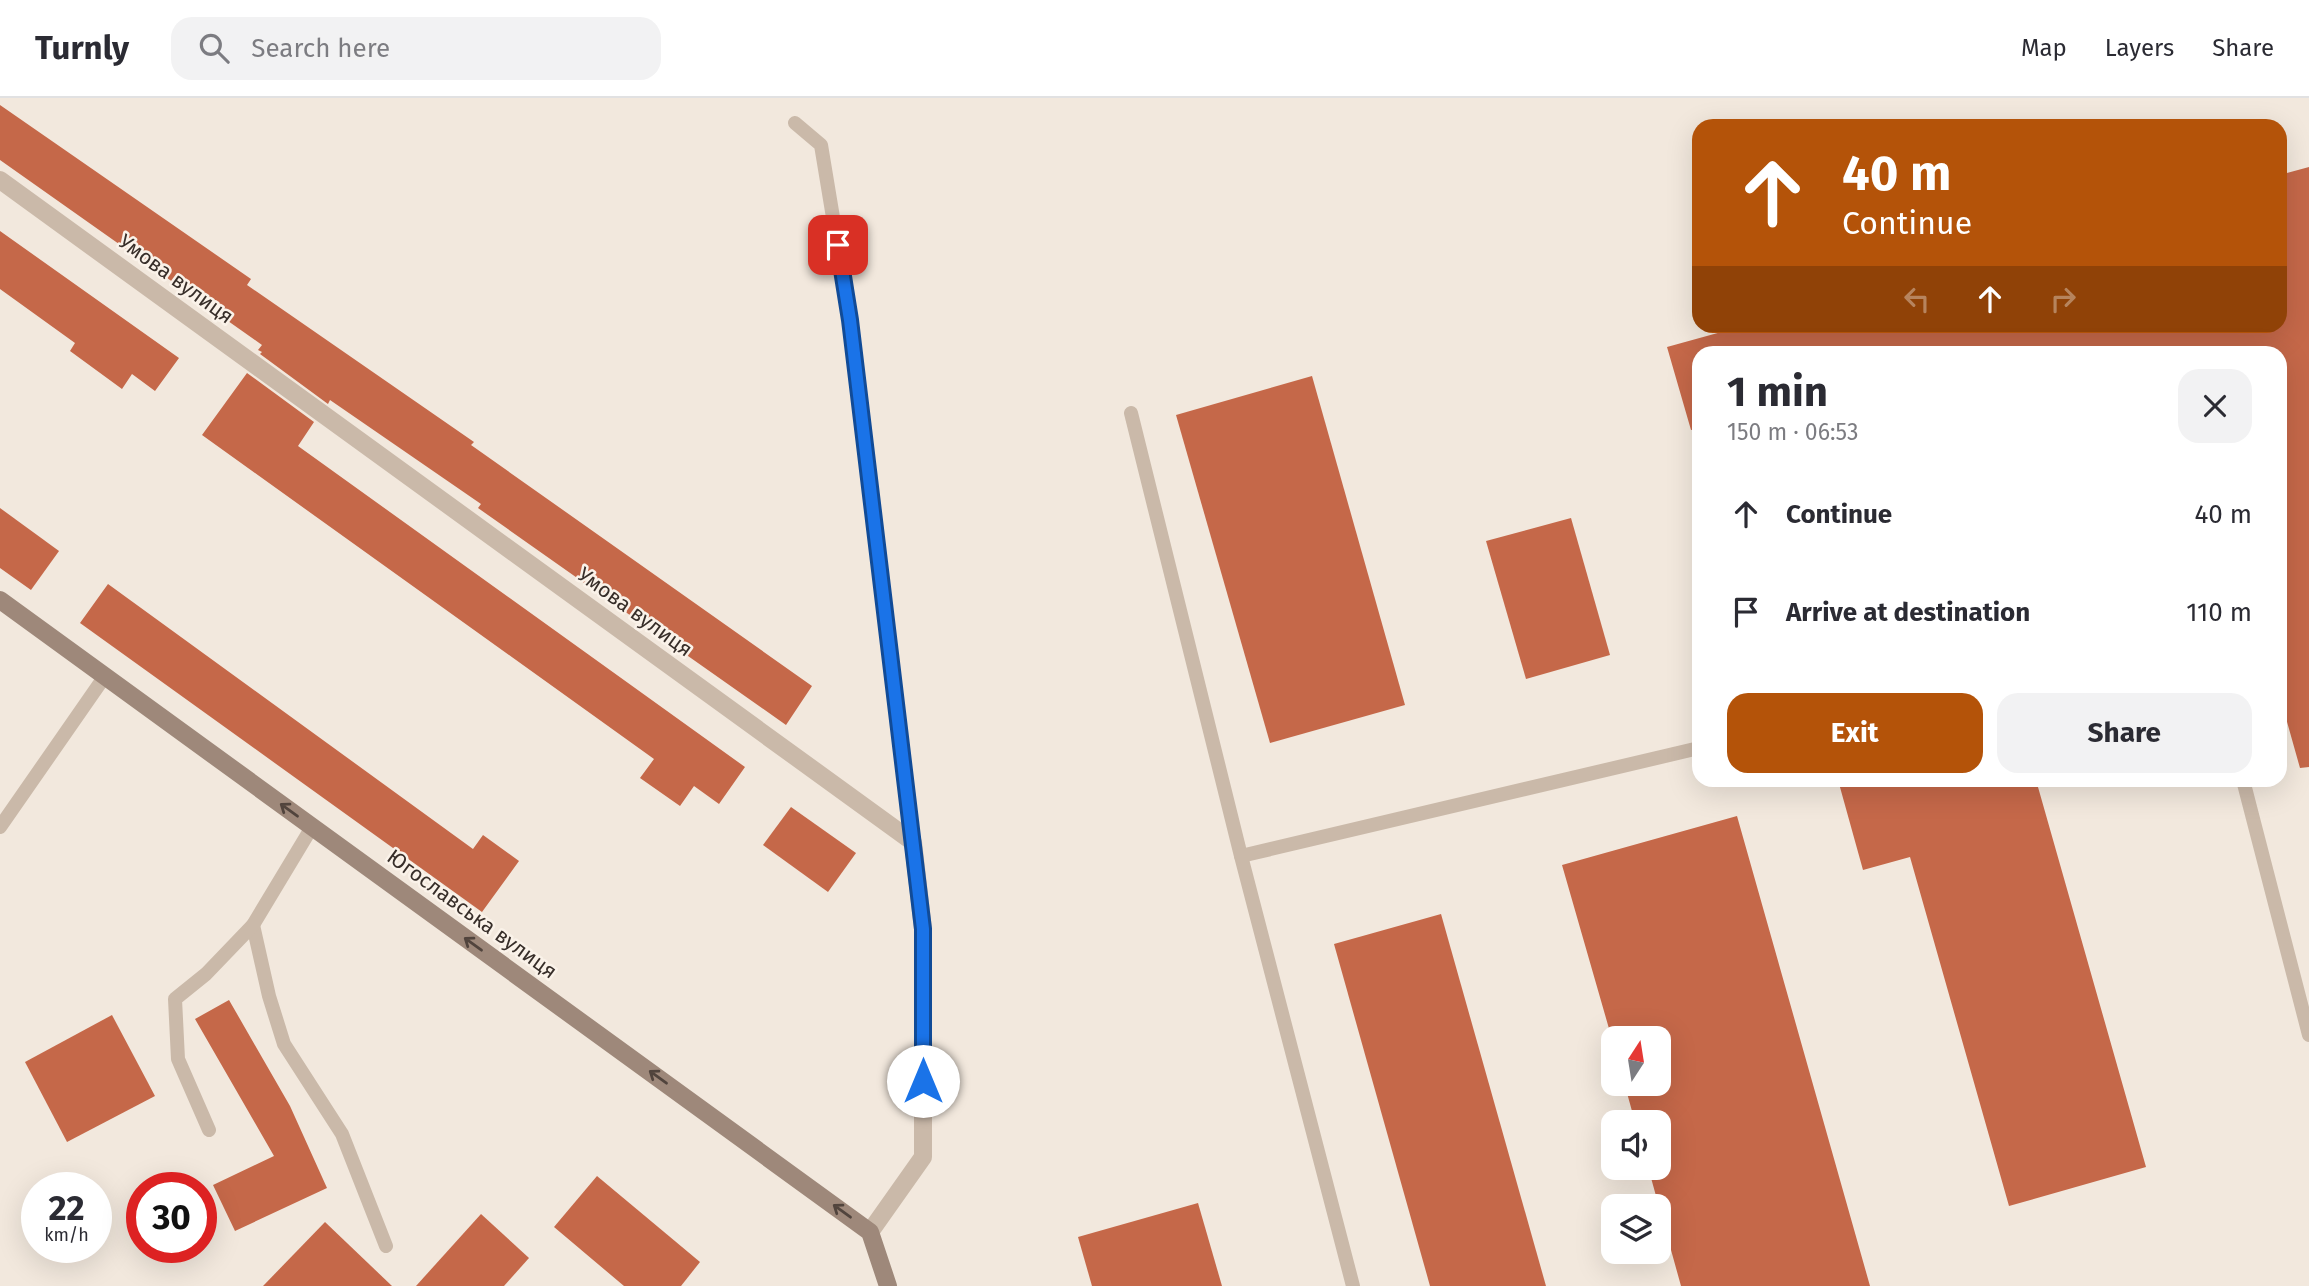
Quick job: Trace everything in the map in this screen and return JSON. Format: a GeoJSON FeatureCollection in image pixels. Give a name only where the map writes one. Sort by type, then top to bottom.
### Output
{"type":"FeatureCollection","features":[{"type":"Feature","properties":{"kind":"street","name":"Умова вулиця"},"geometry":{"type":"LineString","coordinates":[[0,180],[913,842]]}},
{"type":"Feature","properties":{"kind":"street","name":"Югославська вулиця"},"geometry":{"type":"LineString","coordinates":[[0,600],[870,1231]]}},
{"type":"Feature","properties":{"kind":"street"},"geometry":{"type":"LineString","coordinates":[[888,1286],[870,1231],[923,1157],[923,929],[913,842]]}},
{"type":"Feature","properties":{"kind":"lane"},"geometry":{"type":"LineString","coordinates":[[795,123],[821,145],[850,320],[913,842]]}},
{"type":"Feature","properties":{"kind":"lane"},"geometry":{"type":"LineString","coordinates":[[1130,413],[1353,1286]]}},
{"type":"Feature","properties":{"kind":"lane"},"geometry":{"type":"LineString","coordinates":[[0,827],[104,676]]}},
{"type":"Feature","properties":{"kind":"lane"},"geometry":{"type":"LineString","coordinates":[[1241,856],[1692,750]]}},
{"type":"Feature","properties":{"kind":"lane"},"geometry":{"type":"LineString","coordinates":[[2245,787],[2309,1035]]}},
{"type":"Feature","properties":{"kind":"lane"},"geometry":{"type":"LineString","coordinates":[[209,1130],[178,1059],[175,999],[206,974],[253,925],[313,827]]}},
{"type":"Feature","properties":{"kind":"lane"},"geometry":{"type":"LineString","coordinates":[[253,925],[284,1044],[342,1134],[386,1246]]}},
{"type":"Feature","properties":{"kind":"building"},"geometry":{"type":"Polygon","coordinates":[[[0,105],[251,279],[247,285],[474,442],[471,445],[812,686],[786,725],[478,508],[481,504],[330,400],[328,404],[260,354],[262,352],[258,350],[262,345],[0,160],[0,105]]]}},
{"type":"Feature","properties":{"kind":"building"},"geometry":{"type":"Polygon","coordinates":[[[2309,167],[2309,767],[2300,768],[2287,722],[2287,346],[1692,346],[1691,430],[1667,347],[1718,333],[2287,333],[2287,173],[2309,167]]]}},
{"type":"Feature","properties":{"kind":"building"},"geometry":{"type":"Polygon","coordinates":[[[0,231],[179,358],[155,391],[132,374],[122,389],[70,351],[75,343],[0,289],[0,231]]]}},
{"type":"Feature","properties":{"kind":"building"},"geometry":{"type":"Polygon","coordinates":[[[247,373],[314,422],[298,446],[745,767],[719,804],[694,786],[680,806],[640,778],[654,759],[202,435],[247,373]]]}},
{"type":"Feature","properties":{"kind":"building"},"geometry":{"type":"Polygon","coordinates":[[[1312,376],[1405,705],[1270,743],[1176,415],[1312,376]]]}},
{"type":"Feature","properties":{"kind":"building"},"geometry":{"type":"Polygon","coordinates":[[[0,508],[59,551],[31,590],[0,568],[0,508]]]}},
{"type":"Feature","properties":{"kind":"building"},"geometry":{"type":"Polygon","coordinates":[[[1571,518],[1610,655],[1526,679],[1486,541],[1571,518]]]}},
{"type":"Feature","properties":{"kind":"building"},"geometry":{"type":"Polygon","coordinates":[[[108,584],[473,849],[483,835],[519,861],[482,912],[80,623],[108,584]]]}},
{"type":"Feature","properties":{"kind":"building"},"geometry":{"type":"Polygon","coordinates":[[[1840,787],[2038,787],[2146,1167],[2009,1206],[1910,857],[1863,870],[1840,787]]]}},
{"type":"Feature","properties":{"kind":"building"},"geometry":{"type":"Polygon","coordinates":[[[791,807],[856,853],[828,892],[763,845],[791,807]]]}},
{"type":"Feature","properties":{"kind":"building"},"geometry":{"type":"Polygon","coordinates":[[[1737,816],[1870,1286],[1681,1286],[1671,1250],[1671,1194],[1655,1194],[1652,1180],[1671,1180],[1671,1110],[1632,1110],[1628,1096],[1671,1096],[1671,1026],[1608,1026],[1562,865],[1737,816]]]}},
{"type":"Feature","properties":{"kind":"building"},"geometry":{"type":"Polygon","coordinates":[[[1441,914],[1546,1286],[1430,1286],[1334,944],[1441,914]]]}},
{"type":"Feature","properties":{"kind":"building"},"geometry":{"type":"Polygon","coordinates":[[[229,1000],[290,1106],[327,1188],[235,1231],[217,1193],[217,1183],[274,1156],[195,1019],[229,1000]]]}},
{"type":"Feature","properties":{"kind":"building"},"geometry":{"type":"Polygon","coordinates":[[[112,1015],[155,1096],[67,1142],[25,1062],[112,1015]]]}},
{"type":"Feature","properties":{"kind":"building"},"geometry":{"type":"Polygon","coordinates":[[[597,1176],[700,1262],[681,1286],[624,1286],[554,1227],[597,1176]]]}},
{"type":"Feature","properties":{"kind":"building"},"geometry":{"type":"Polygon","coordinates":[[[1198,1203],[1222,1286],[1092,1286],[1078,1237],[1198,1203]]]}},
{"type":"Feature","properties":{"kind":"building"},"geometry":{"type":"Polygon","coordinates":[[[481,1214],[529,1258],[504,1286],[416,1286],[481,1214]]]}},
{"type":"Feature","properties":{"kind":"building"},"geometry":{"type":"Polygon","coordinates":[[[325,1222],[392,1286],[263,1286],[325,1222]]]}},
{"type":"Feature","properties":{"kind":"route"},"geometry":{"type":"LineString","coordinates":[[838,245],[894,668],[923,929],[923,1081]]}}]}
